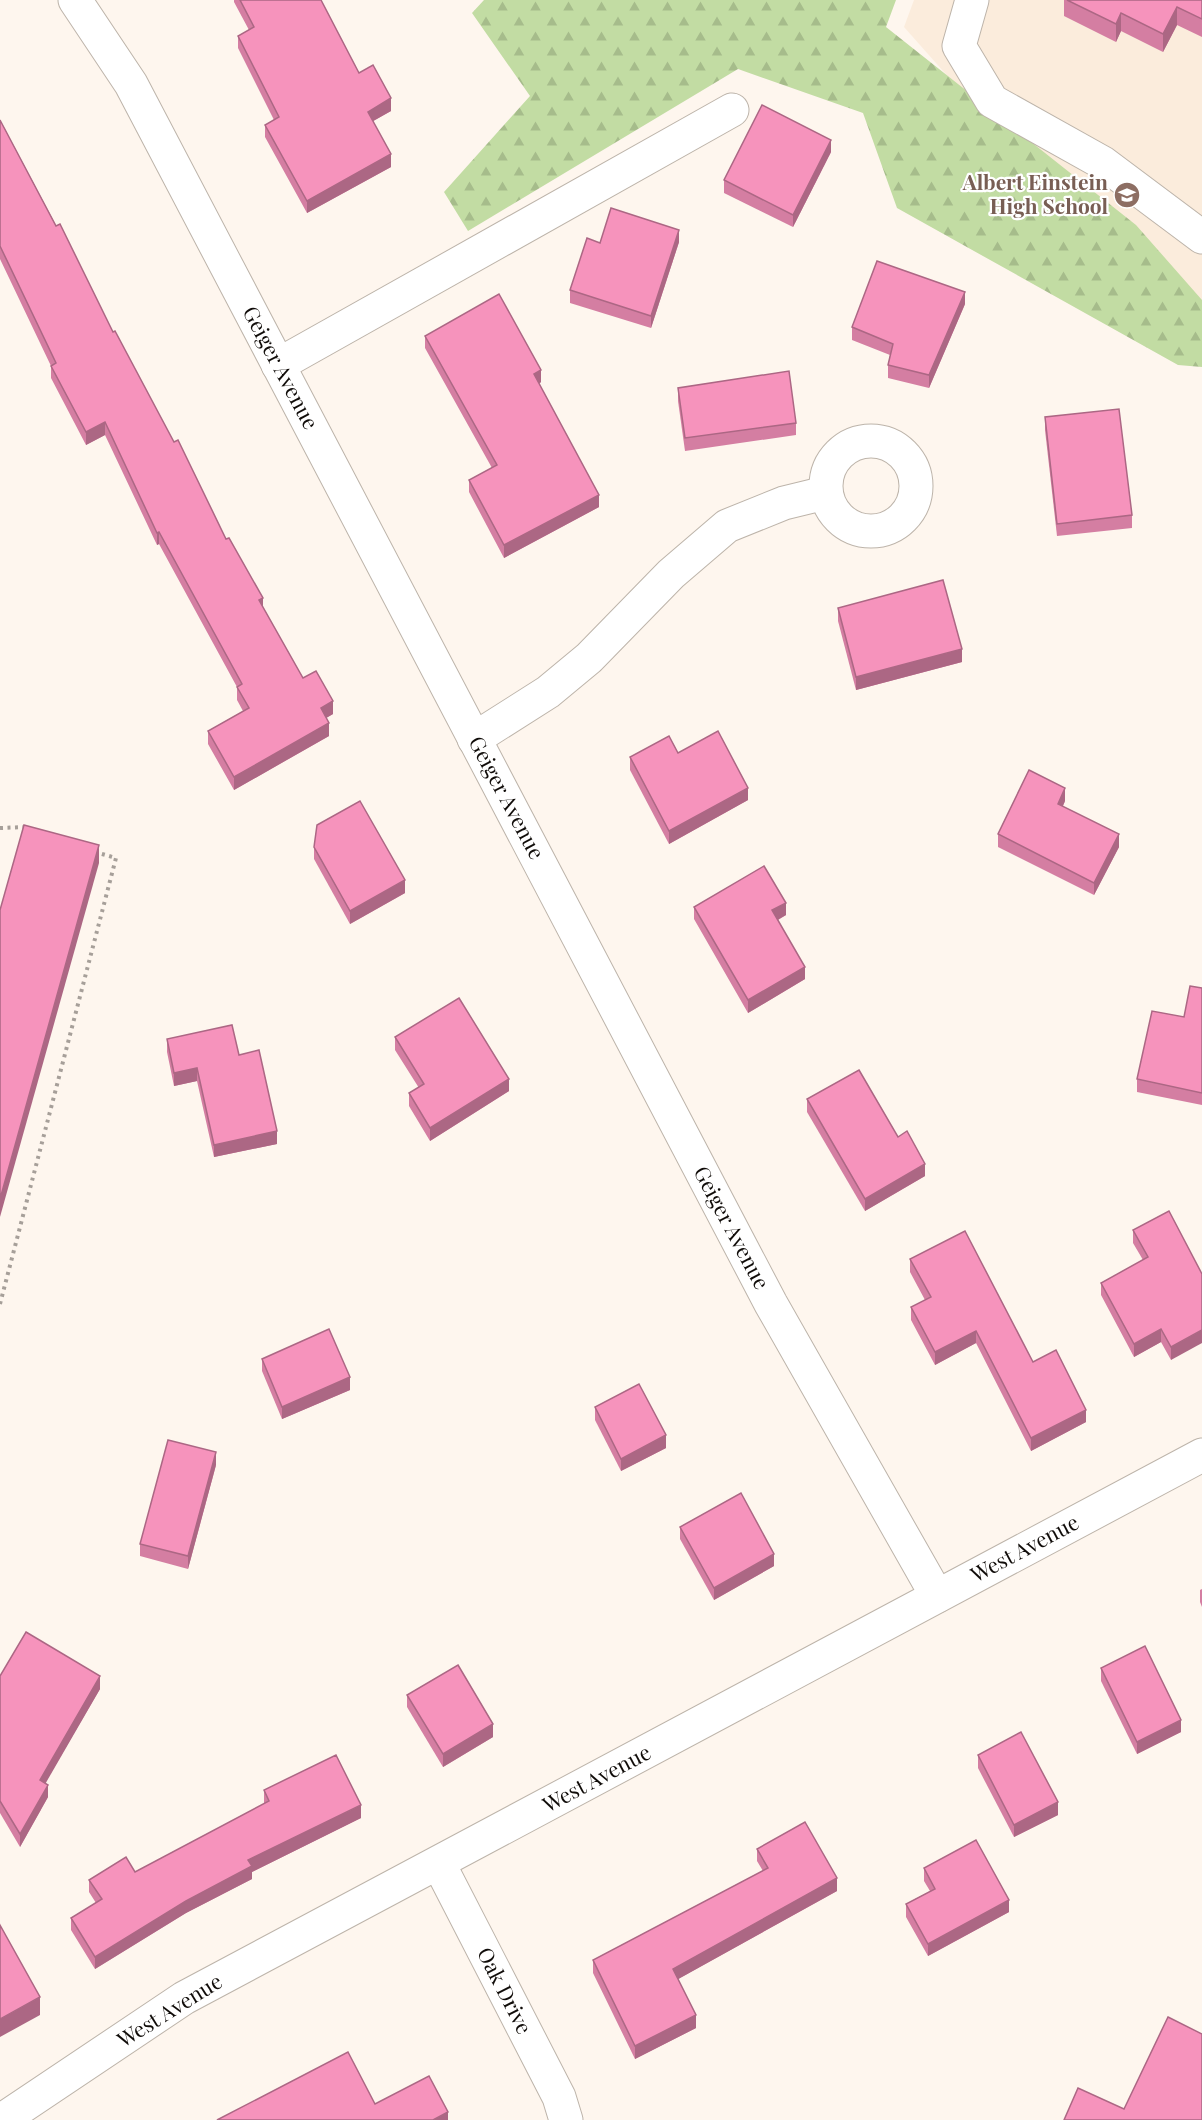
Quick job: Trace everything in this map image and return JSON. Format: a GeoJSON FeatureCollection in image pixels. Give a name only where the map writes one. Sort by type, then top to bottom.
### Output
{"type":"FeatureCollection","features":[{"type":"Feature","properties":{"kind":"street","name":"Geiger Avenue"},"geometry":{"type":"LineString","coordinates":[[75,0],[131,84],[771,1304],[937,1596]]}},
{"type":"Feature","properties":{"kind":"street"},"geometry":{"type":"LineString","coordinates":[[972,0],[959,46],[992,101],[1103,163],[1202,237]]}},
{"type":"Feature","properties":{"kind":"street"},"geometry":{"type":"LineString","coordinates":[[278,365],[732,110]]}},
{"type":"Feature","properties":{"kind":"street"},"geometry":{"type":"LineString","coordinates":[[474,739],[548,692],[589,658],[671,574],[727,526],[784,503],[825,493]]}},
{"type":"Feature","properties":{"kind":"street","name":"West Avenue"},"geometry":{"type":"LineString","coordinates":[[2,2120],[184,1998],[1202,1455]]}},
{"type":"Feature","properties":{"kind":"street","name":"Oak Drive"},"geometry":{"type":"LineString","coordinates":[[439,1864],[558,2097],[566,2120]]}},
{"type":"Feature","properties":{"kind":"path"},"geometry":{"type":"LineString","coordinates":[[0,828],[30,827]]}},
{"type":"Feature","properties":{"kind":"path"},"geometry":{"type":"LineString","coordinates":[[0,1304],[116,858],[84,848]]}},
{"type":"Feature","properties":{"kind":"path"},"geometry":{"type":"LineString","coordinates":[[0,1286],[7,1282]]}},
{"type":"Feature","properties":{"kind":"shaded area","name":"Albert Einstein High School"},"geometry":{"type":"Polygon","coordinates":[[[914,0],[1202,0],[1202,363],[904,27],[914,0]]]}},
{"type":"Feature","properties":{"kind":"green space"},"geometry":{"type":"Polygon","coordinates":[[[484,0],[896,0],[886,27],[1136,225],[1202,300],[1202,367],[1178,365],[897,208],[863,113],[738,69],[468,231],[444,192],[530,96],[472,13],[484,0]]]}},
{"type":"Feature","properties":{"kind":"building"},"geometry":{"type":"Polygon","coordinates":[[[240,0],[321,0],[359,73],[373,65],[391,98],[368,112],[391,154],[307,201],[265,125],[279,117],[238,36],[254,27],[240,0]]]}},
{"type":"Feature","properties":{"kind":"building"},"geometry":{"type":"Polygon","coordinates":[[[1067,0],[1202,0],[1202,19],[1177,7],[1163,34],[1121,13],[1116,24],[1067,0]]]}},
{"type":"Feature","properties":{"kind":"building"},"geometry":{"type":"Polygon","coordinates":[[[762,105],[831,140],[793,215],[724,180],[762,105]]]}},
{"type":"Feature","properties":{"kind":"building"},"geometry":{"type":"Polygon","coordinates":[[[0,120],[56,226],[60,224],[113,332],[115,331],[174,442],[178,440],[226,539],[229,538],[263,598],[259,600],[303,678],[316,671],[333,701],[321,708],[329,723],[234,777],[208,731],[249,708],[237,687],[242,684],[159,532],[157,533],[105,422],[86,432],[51,366],[56,363],[0,246],[0,120]]]}},
{"type":"Feature","properties":{"kind":"building"},"geometry":{"type":"Polygon","coordinates":[[[611,208],[679,230],[651,316],[570,290],[587,238],[600,243],[611,208]]]}},
{"type":"Feature","properties":{"kind":"building"},"geometry":{"type":"Polygon","coordinates":[[[877,261],[965,292],[929,375],[888,365],[893,344],[852,327],[877,261]]]}},
{"type":"Feature","properties":{"kind":"building"},"geometry":{"type":"Polygon","coordinates":[[[499,294],[541,370],[534,374],[599,495],[504,545],[469,480],[497,465],[425,336],[499,294]]]}},
{"type":"Feature","properties":{"kind":"building"},"geometry":{"type":"Polygon","coordinates":[[[789,371],[796,423],[685,438],[678,388],[789,371]]]}},
{"type":"Feature","properties":{"kind":"building"},"geometry":{"type":"Polygon","coordinates":[[[1119,409],[1132,515],[1057,524],[1045,417],[1119,409]]]}},
{"type":"Feature","properties":{"kind":"building"},"geometry":{"type":"Polygon","coordinates":[[[943,580],[962,649],[856,677],[838,608],[943,580]]]}},
{"type":"Feature","properties":{"kind":"building"},"geometry":{"type":"Polygon","coordinates":[[[718,731],[748,788],[669,831],[630,757],[669,736],[678,753],[718,731]]]}},
{"type":"Feature","properties":{"kind":"building"},"geometry":{"type":"Polygon","coordinates":[[[1029,770],[1065,788],[1058,804],[1119,834],[1094,883],[998,834],[1029,770]]]}},
{"type":"Feature","properties":{"kind":"building"},"geometry":{"type":"Polygon","coordinates":[[[360,801],[405,880],[350,911],[314,847],[317,825],[360,801]]]}},
{"type":"Feature","properties":{"kind":"building"},"geometry":{"type":"Polygon","coordinates":[[[24,825],[99,845],[0,1199],[0,910],[24,825]]]}},
{"type":"Feature","properties":{"kind":"building"},"geometry":{"type":"Polygon","coordinates":[[[764,866],[786,903],[772,910],[805,967],[748,1000],[694,907],[764,866]]]}},
{"type":"Feature","properties":{"kind":"building"},"geometry":{"type":"Polygon","coordinates":[[[1190,986],[1202,988],[1202,1093],[1137,1079],[1152,1011],[1184,1017],[1190,986]]]}},
{"type":"Feature","properties":{"kind":"building"},"geometry":{"type":"Polygon","coordinates":[[[459,998],[509,1079],[430,1128],[409,1093],[424,1084],[395,1037],[459,998]]]}},
{"type":"Feature","properties":{"kind":"building"},"geometry":{"type":"Polygon","coordinates":[[[232,1025],[239,1055],[259,1050],[277,1131],[214,1145],[197,1068],[174,1073],[167,1039],[232,1025]]]}},
{"type":"Feature","properties":{"kind":"building"},"geometry":{"type":"Polygon","coordinates":[[[859,1070],[898,1137],[907,1131],[925,1164],[865,1199],[807,1099],[859,1070]]]}},
{"type":"Feature","properties":{"kind":"building"},"geometry":{"type":"Polygon","coordinates":[[[1169,1211],[1202,1274],[1202,1330],[1171,1347],[1161,1329],[1134,1344],[1101,1283],[1148,1257],[1133,1230],[1169,1211]]]}},
{"type":"Feature","properties":{"kind":"building"},"geometry":{"type":"Polygon","coordinates":[[[965,1231],[1033,1362],[1056,1350],[1086,1410],[1031,1438],[976,1331],[935,1352],[911,1307],[931,1297],[910,1259],[965,1231]]]}},
{"type":"Feature","properties":{"kind":"building"},"geometry":{"type":"Polygon","coordinates":[[[329,1329],[350,1377],[282,1407],[262,1359],[329,1329]]]}},
{"type":"Feature","properties":{"kind":"building"},"geometry":{"type":"Polygon","coordinates":[[[639,1384],[666,1435],[621,1459],[595,1407],[639,1384]]]}},
{"type":"Feature","properties":{"kind":"building"},"geometry":{"type":"Polygon","coordinates":[[[168,1440],[216,1452],[188,1556],[140,1544],[168,1440]]]}},
{"type":"Feature","properties":{"kind":"building"},"geometry":{"type":"Polygon","coordinates":[[[741,1493],[774,1554],[714,1588],[680,1527],[741,1493]]]}},
{"type":"Feature","properties":{"kind":"building"},"geometry":{"type":"Polygon","coordinates":[[[26,1632],[100,1676],[40,1780],[48,1785],[20,1834],[0,1801],[0,1676],[26,1632]]]}},
{"type":"Feature","properties":{"kind":"building"},"geometry":{"type":"Polygon","coordinates":[[[1145,1646],[1181,1720],[1137,1742],[1101,1668],[1145,1646]]]}},
{"type":"Feature","properties":{"kind":"building"},"geometry":{"type":"Polygon","coordinates":[[[458,1665],[493,1724],[443,1754],[407,1695],[458,1665]]]}},
{"type":"Feature","properties":{"kind":"building"},"geometry":{"type":"Polygon","coordinates":[[[1021,1732],[1058,1802],[1014,1825],[978,1755],[1021,1732]]]}},
{"type":"Feature","properties":{"kind":"building"},"geometry":{"type":"Polygon","coordinates":[[[336,1755],[361,1805],[248,1860],[252,1866],[186,1901],[95,1957],[71,1918],[102,1899],[89,1880],[126,1857],[135,1872],[269,1801],[264,1790],[336,1755]]]}},
{"type":"Feature","properties":{"kind":"building"},"geometry":{"type":"Polygon","coordinates":[[[805,1822],[837,1878],[673,1969],[696,2015],[635,2046],[593,1960],[768,1868],[757,1849],[805,1822]]]}},
{"type":"Feature","properties":{"kind":"building"},"geometry":{"type":"Polygon","coordinates":[[[976,1840],[1009,1900],[928,1944],[906,1904],[935,1889],[924,1868],[976,1840]]]}},
{"type":"Feature","properties":{"kind":"building"},"geometry":{"type":"Polygon","coordinates":[[[0,1925],[40,1997],[0,2019],[0,1925]]]}},
{"type":"Feature","properties":{"kind":"building"},"geometry":{"type":"Polygon","coordinates":[[[1168,2017],[1202,2034],[1202,2120],[1064,2120],[1078,2088],[1124,2109],[1168,2017]]]}},
{"type":"Feature","properties":{"kind":"building"},"geometry":{"type":"Polygon","coordinates":[[[348,2052],[375,2104],[429,2076],[448,2112],[433,2120],[217,2120],[348,2052]]]}},
{"type":"Feature","properties":{"kind":"place","name":"Albert Einstein High School"},"geometry":{"type":"Point","coordinates":[1127,195]}}]}
